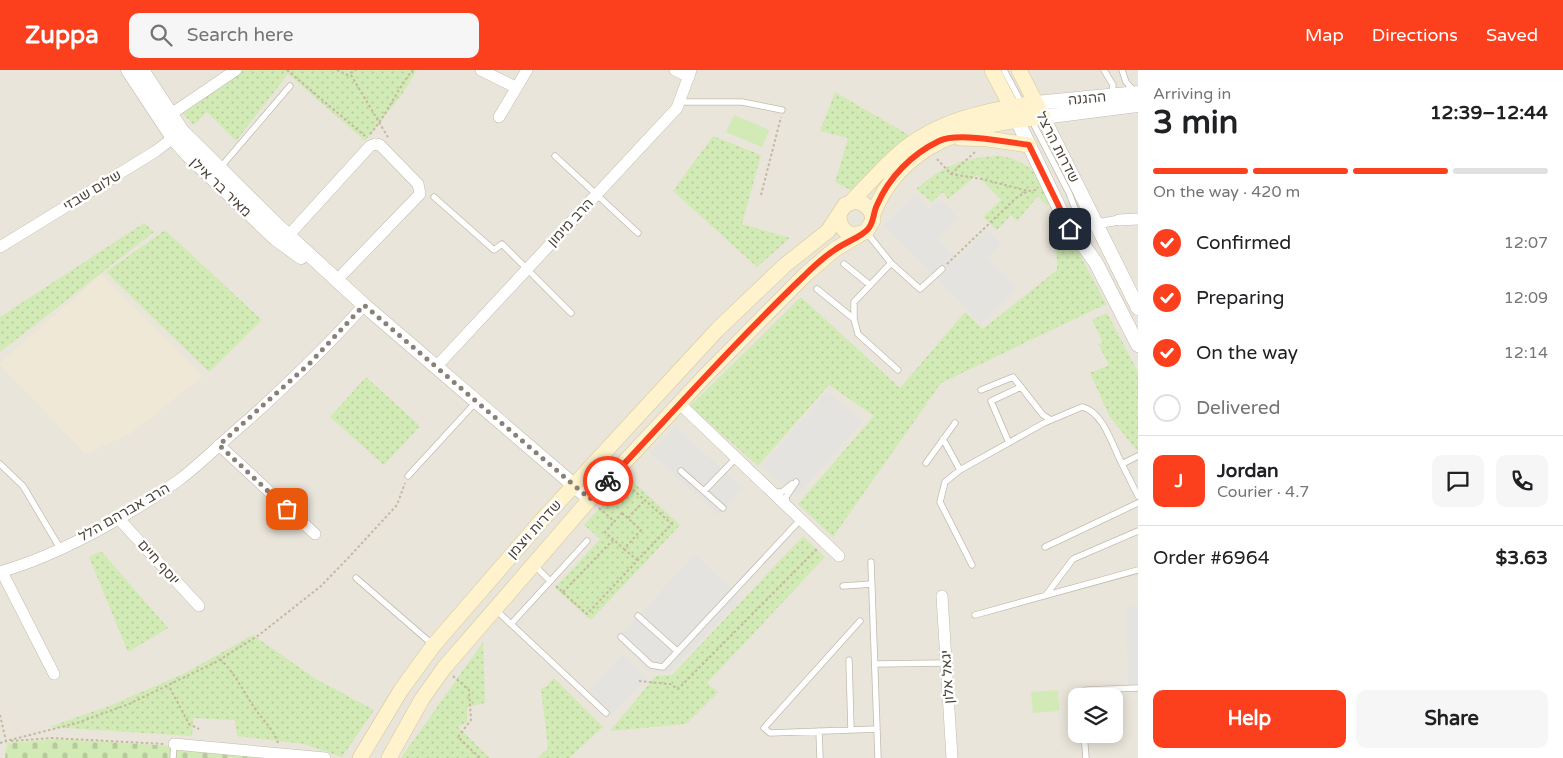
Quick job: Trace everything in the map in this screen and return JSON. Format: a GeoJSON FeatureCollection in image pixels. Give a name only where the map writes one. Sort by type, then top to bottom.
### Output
{"type":"FeatureCollection","features":[{"type":"Feature","properties":{"kind":"main road","name":"שדרות הרצל"},"geometry":{"type":"LineString","coordinates":[[992,70],[1027,112]]}},
{"type":"Feature","properties":{"kind":"main road","name":"שדרות הרצל"},"geometry":{"type":"LineString","coordinates":[[1019,70],[1027,112]]}},
{"type":"Feature","properties":{"kind":"main road"},"geometry":{"type":"LineString","coordinates":[[1027,112],[941,140],[913,158],[891,180],[872,216],[871,224],[862,233],[848,233],[844,230],[839,220],[839,214],[880,171],[913,142],[951,122],[980,113],[1027,112]]}},
{"type":"Feature","properties":{"kind":"main road"},"geometry":{"type":"LineString","coordinates":[[941,140],[988,139],[1029,145]]}},
{"type":"Feature","properties":{"kind":"main road"},"geometry":{"type":"LineString","coordinates":[[850,203],[864,204],[872,216]]}},
{"type":"Feature","properties":{"kind":"main road","name":"שדרות ויצמן"},"geometry":{"type":"LineString","coordinates":[[360,758],[401,690],[434,646],[514,550],[717,330],[784,266],[828,230],[839,214]]}},
{"type":"Feature","properties":{"kind":"main road","name":"שדרות ויצמן"},"geometry":{"type":"LineString","coordinates":[[389,758],[422,699],[444,668],[590,499],[806,275],[834,250],[862,233]]}},
{"type":"Feature","properties":{"kind":"street","name":"מאיר בר אילן"},"geometry":{"type":"LineString","coordinates":[[128,70],[210,178],[276,239],[337,280]]}},
{"type":"Feature","properties":{"kind":"street","name":"מאיר בר אילן"},"geometry":{"type":"LineString","coordinates":[[142,70],[171,114],[177,135],[219,170],[364,305],[590,499]]}},
{"type":"Feature","properties":{"kind":"street"},"geometry":{"type":"LineString","coordinates":[[171,114],[236,70]]}},
{"type":"Feature","properties":{"kind":"street"},"geometry":{"type":"LineString","coordinates":[[481,70],[515,87]]}},
{"type":"Feature","properties":{"kind":"street"},"geometry":{"type":"LineString","coordinates":[[499,117],[515,87],[527,70]]}},
{"type":"Feature","properties":{"kind":"street"},"geometry":{"type":"LineString","coordinates":[[675,70],[690,74]]}},
{"type":"Feature","properties":{"kind":"street","name":"הרב מימון"},"geometry":{"type":"LineString","coordinates":[[436,367],[680,102],[690,74]]}},
{"type":"Feature","properties":{"kind":"street","name":"ההגנה"},"geometry":{"type":"LineString","coordinates":[[1027,112],[1112,96],[1138,97]]}},
{"type":"Feature","properties":{"kind":"street","name":"ההגנה"},"geometry":{"type":"LineString","coordinates":[[1027,112],[1138,97]]}},
{"type":"Feature","properties":{"kind":"street","name":"שדרות הרצל"},"geometry":{"type":"LineString","coordinates":[[1027,112],[1029,145],[1070,229],[1096,262],[1138,346]]}},
{"type":"Feature","properties":{"kind":"street","name":"שדרות הרצל"},"geometry":{"type":"LineString","coordinates":[[1027,112],[1097,224],[1138,308]]}},
{"type":"Feature","properties":{"kind":"street","name":"שלום שבזי"},"geometry":{"type":"LineString","coordinates":[[0,247],[148,156],[177,135]]}},
{"type":"Feature","properties":{"kind":"street"},"geometry":{"type":"LineString","coordinates":[[288,236],[370,146],[375,144],[380,146],[418,184],[420,194],[337,280]]}},
{"type":"Feature","properties":{"kind":"street"},"geometry":{"type":"LineString","coordinates":[[1097,224],[1138,219]]}},
{"type":"Feature","properties":{"kind":"street","name":"הרב אברהם הלל"},"geometry":{"type":"LineString","coordinates":[[1,572],[25,564],[60,548],[118,518],[180,478],[310,363],[364,305]]}},
{"type":"Feature","properties":{"kind":"street"},"geometry":{"type":"LineString","coordinates":[[680,404],[839,556]]}},
{"type":"Feature","properties":{"kind":"street"},"geometry":{"type":"LineString","coordinates":[[219,445],[314,534]]}},
{"type":"Feature","properties":{"kind":"street","name":"יוסף חיים"},"geometry":{"type":"LineString","coordinates":[[118,518],[199,606]]}},
{"type":"Feature","properties":{"kind":"street"},"geometry":{"type":"LineString","coordinates":[[1,572],[54,674]]}},
{"type":"Feature","properties":{"kind":"street","name":"יגאל אלון"},"geometry":{"type":"LineString","coordinates":[[942,596],[952,758]]}},
{"type":"Feature","properties":{"kind":"street"},"geometry":{"type":"LineString","coordinates":[[174,744],[325,758]]}},
{"type":"Feature","properties":{"kind":"lane","name":"שדרות הרצל"},"geometry":{"type":"LineString","coordinates":[[1004,70],[1068,193],[1096,262]]}},
{"type":"Feature","properties":{"kind":"lane"},"geometry":{"type":"LineString","coordinates":[[1104,70],[1113,85],[1112,96]]}},
{"type":"Feature","properties":{"kind":"lane"},"geometry":{"type":"LineString","coordinates":[[1122,70],[1126,82],[1138,97]]}},
{"type":"Feature","properties":{"kind":"lane"},"geometry":{"type":"LineString","coordinates":[[219,170],[290,86]]}},
{"type":"Feature","properties":{"kind":"lane"},"geometry":{"type":"LineString","coordinates":[[680,102],[742,102],[782,110]]}},
{"type":"Feature","properties":{"kind":"lane"},"geometry":{"type":"LineString","coordinates":[[555,156],[638,233]]}},
{"type":"Feature","properties":{"kind":"lane","name":"שדרות הרצל"},"geometry":{"type":"LineString","coordinates":[[1068,193],[1097,224]]}},
{"type":"Feature","properties":{"kind":"lane"},"geometry":{"type":"LineString","coordinates":[[434,197],[494,250],[502,244],[571,313]]}},
{"type":"Feature","properties":{"kind":"lane"},"geometry":{"type":"LineString","coordinates":[[862,233],[920,289],[942,269]]}},
{"type":"Feature","properties":{"kind":"lane"},"geometry":{"type":"LineString","coordinates":[[891,263],[854,302],[854,319],[858,334],[898,370]]}},
{"type":"Feature","properties":{"kind":"lane"},"geometry":{"type":"LineString","coordinates":[[844,264],[870,285]]}},
{"type":"Feature","properties":{"kind":"lane"},"geometry":{"type":"LineString","coordinates":[[817,289],[854,319]]}},
{"type":"Feature","properties":{"kind":"lane"},"geometry":{"type":"LineString","coordinates":[[981,390],[1013,377],[1043,415],[1051,420]]}},
{"type":"Feature","properties":{"kind":"lane"},"geometry":{"type":"LineString","coordinates":[[1009,443],[991,401],[1021,387]]}},
{"type":"Feature","properties":{"kind":"lane"},"geometry":{"type":"LineString","coordinates":[[408,476],[476,402]]}},
{"type":"Feature","properties":{"kind":"lane"},"geometry":{"type":"LineString","coordinates":[[972,565],[940,502],[945,482],[960,470],[1051,420],[1082,407],[1094,412],[1138,496]]}},
{"type":"Feature","properties":{"kind":"lane"},"geometry":{"type":"LineString","coordinates":[[926,463],[955,423]]}},
{"type":"Feature","properties":{"kind":"lane"},"geometry":{"type":"LineString","coordinates":[[943,439],[960,470]]}},
{"type":"Feature","properties":{"kind":"lane"},"geometry":{"type":"LineString","coordinates":[[1122,464],[1138,456]]}},
{"type":"Feature","properties":{"kind":"lane"},"geometry":{"type":"LineString","coordinates":[[704,491],[736,458]]}},
{"type":"Feature","properties":{"kind":"lane"},"geometry":{"type":"LineString","coordinates":[[0,464],[23,486],[60,548]]}},
{"type":"Feature","properties":{"kind":"lane"},"geometry":{"type":"LineString","coordinates":[[682,471],[723,508]]}},
{"type":"Feature","properties":{"kind":"lane"},"geometry":{"type":"LineString","coordinates":[[772,492],[782,492],[796,482],[786,496],[787,506]]}},
{"type":"Feature","properties":{"kind":"lane"},"geometry":{"type":"LineString","coordinates":[[1045,546],[1138,502]]}},
{"type":"Feature","properties":{"kind":"lane"},"geometry":{"type":"LineString","coordinates":[[621,637],[651,665],[663,667],[800,519]]}},
{"type":"Feature","properties":{"kind":"lane"},"geometry":{"type":"LineString","coordinates":[[1046,595],[1073,559],[1138,531]]}},
{"type":"Feature","properties":{"kind":"lane"},"geometry":{"type":"LineString","coordinates":[[511,624],[587,541]]}},
{"type":"Feature","properties":{"kind":"lane"},"geometry":{"type":"LineString","coordinates":[[871,562],[878,758]]}},
{"type":"Feature","properties":{"kind":"lane"},"geometry":{"type":"LineString","coordinates":[[533,564],[550,581]]}},
{"type":"Feature","properties":{"kind":"lane"},"geometry":{"type":"LineString","coordinates":[[975,615],[1138,570]]}},
{"type":"Feature","properties":{"kind":"lane"},"geometry":{"type":"LineString","coordinates":[[356,578],[434,646]]}},
{"type":"Feature","properties":{"kind":"lane"},"geometry":{"type":"LineString","coordinates":[[843,586],[872,584]]}},
{"type":"Feature","properties":{"kind":"lane"},"geometry":{"type":"LineString","coordinates":[[494,608],[606,713]]}},
{"type":"Feature","properties":{"kind":"lane"},"geometry":{"type":"LineString","coordinates":[[638,616],[677,651]]}},
{"type":"Feature","properties":{"kind":"lane"},"geometry":{"type":"LineString","coordinates":[[860,621],[764,728],[770,733],[877,729]]}},
{"type":"Feature","properties":{"kind":"lane"},"geometry":{"type":"LineString","coordinates":[[850,660],[851,730]]}},
{"type":"Feature","properties":{"kind":"lane"},"geometry":{"type":"LineString","coordinates":[[874,664],[946,662]]}},
{"type":"Feature","properties":{"kind":"lane"},"geometry":{"type":"LineString","coordinates":[[1123,689],[1138,688]]}},
{"type":"Feature","properties":{"kind":"lane"},"geometry":{"type":"LineString","coordinates":[[819,731],[820,758]]}},
{"type":"Feature","properties":{"kind":"lane"},"geometry":{"type":"LineString","coordinates":[[1085,743],[1086,758]]}},
{"type":"Feature","properties":{"kind":"lane"},"geometry":{"type":"LineString","coordinates":[[172,758],[174,744]]}},
{"type":"Feature","properties":{"kind":"path"},"geometry":{"type":"LineString","coordinates":[[287,70],[367,138],[380,123],[405,79],[413,70]]}},
{"type":"Feature","properties":{"kind":"path"},"geometry":{"type":"LineString","coordinates":[[337,70],[342,74],[351,75]]}},
{"type":"Feature","properties":{"kind":"path"},"geometry":{"type":"LineString","coordinates":[[351,75],[356,70]]}},
{"type":"Feature","properties":{"kind":"path"},"geometry":{"type":"LineString","coordinates":[[351,75],[388,136],[393,158]]}},
{"type":"Feature","properties":{"kind":"path"},"geometry":{"type":"LineString","coordinates":[[762,195],[782,110]]}},
{"type":"Feature","properties":{"kind":"path"},"geometry":{"type":"LineString","coordinates":[[951,174],[988,139]]}},
{"type":"Feature","properties":{"kind":"path"},"geometry":{"type":"LineString","coordinates":[[932,154],[951,174],[982,179],[1028,191]]}},
{"type":"Feature","properties":{"kind":"path"},"geometry":{"type":"LineString","coordinates":[[942,269],[1016,198],[1028,191],[1049,187]]}},
{"type":"Feature","properties":{"kind":"path"},"geometry":{"type":"LineString","coordinates":[[550,581],[587,614],[672,524],[614,474]]}},
{"type":"Feature","properties":{"kind":"path"},"geometry":{"type":"LineString","coordinates":[[0,743],[78,723],[129,704],[169,687],[260,634],[321,586],[397,505],[408,476]]}},
{"type":"Feature","properties":{"kind":"path"},"geometry":{"type":"LineString","coordinates":[[590,499],[614,521]]}},
{"type":"Feature","properties":{"kind":"path"},"geometry":{"type":"LineString","coordinates":[[628,518],[645,500]]}},
{"type":"Feature","properties":{"kind":"path"},"geometry":{"type":"LineString","coordinates":[[624,549],[641,530],[622,513],[605,532],[613,540],[624,549],[638,560]]}},
{"type":"Feature","properties":{"kind":"path"},"geometry":{"type":"LineString","coordinates":[[563,592],[613,540]]}},
{"type":"Feature","properties":{"kind":"path"},"geometry":{"type":"LineString","coordinates":[[639,681],[670,684],[678,689],[824,541]]}},
{"type":"Feature","properties":{"kind":"path"},"geometry":{"type":"LineString","coordinates":[[220,659],[230,668],[255,708],[275,733],[280,753]]}},
{"type":"Feature","properties":{"kind":"path"},"geometry":{"type":"LineString","coordinates":[[444,668],[469,690],[470,720],[458,737],[480,758]]}},
{"type":"Feature","properties":{"kind":"path"},"geometry":{"type":"LineString","coordinates":[[169,687],[189,724],[199,729]]}},
{"type":"Feature","properties":{"kind":"path"},"geometry":{"type":"LineString","coordinates":[[0,715],[6,741]]}},
{"type":"Feature","properties":{"kind":"path"},"geometry":{"type":"LineString","coordinates":[[6,741],[52,738],[174,744]]}},
{"type":"Feature","properties":{"kind":"shaded area"},"geometry":{"type":"Polygon","coordinates":[[[0,70],[1138,70],[1138,758],[0,758],[0,70]]]}},
{"type":"Feature","properties":{"kind":"shaded area"},"geometry":{"type":"Polygon","coordinates":[[[915,194],[929,209],[940,199],[958,218],[937,238],[957,258],[987,229],[1001,244],[987,258],[1017,288],[981,324],[884,225],[915,194]]]}},
{"type":"Feature","properties":{"kind":"shaded area"},"geometry":{"type":"Polygon","coordinates":[[[102,274],[203,376],[130,434],[85,454],[0,365],[0,362],[102,274]]]}},
{"type":"Feature","properties":{"kind":"shaded area"},"geometry":{"type":"Polygon","coordinates":[[[828,391],[863,422],[796,497],[761,466],[828,391]]]}},
{"type":"Feature","properties":{"kind":"shaded area"},"geometry":{"type":"Polygon","coordinates":[[[675,426],[743,488],[718,515],[650,453],[675,426]]]}},
{"type":"Feature","properties":{"kind":"shaded area"},"geometry":{"type":"Polygon","coordinates":[[[695,554],[742,598],[671,671],[649,672],[617,639],[695,554]]]}},
{"type":"Feature","properties":{"kind":"shaded area"},"geometry":{"type":"Polygon","coordinates":[[[1138,605],[1138,684],[1128,685],[1126,609],[1138,605]]]}},
{"type":"Feature","properties":{"kind":"shaded area"},"geometry":{"type":"Polygon","coordinates":[[[622,654],[648,678],[611,715],[587,692],[622,654]]]}},
{"type":"Feature","properties":{"kind":"green space"},"geometry":{"type":"Polygon","coordinates":[[[242,70],[417,70],[403,93],[365,141],[288,74],[236,141],[207,112],[194,125],[181,112],[242,70]]]}},
{"type":"Feature","properties":{"kind":"green space"},"geometry":{"type":"Polygon","coordinates":[[[835,92],[909,135],[854,192],[835,182],[848,138],[820,131],[835,92]]]}},
{"type":"Feature","properties":{"kind":"green space"},"geometry":{"type":"Polygon","coordinates":[[[734,115],[769,130],[762,147],[726,132],[734,115]]]}},
{"type":"Feature","properties":{"kind":"green space"},"geometry":{"type":"Polygon","coordinates":[[[713,136],[761,155],[742,224],[790,238],[757,267],[673,191],[713,136]]]}},
{"type":"Feature","properties":{"kind":"green space"},"geometry":{"type":"Polygon","coordinates":[[[1001,156],[1021,162],[1034,172],[1053,203],[1047,206],[1038,196],[1017,221],[1011,215],[997,230],[983,217],[1001,200],[977,175],[948,199],[943,192],[932,202],[916,189],[936,174],[955,164],[976,158],[1001,156]]]}},
{"type":"Feature","properties":{"kind":"green space"},"geometry":{"type":"Polygon","coordinates":[[[1061,219],[1106,304],[941,383],[833,537],[798,504],[874,416],[829,385],[758,466],[690,406],[801,297],[900,388],[965,312],[983,329],[1057,270],[1056,222],[1061,219]]]}},
{"type":"Feature","properties":{"kind":"green space"},"geometry":{"type":"Polygon","coordinates":[[[144,223],[154,232],[0,352],[0,317],[144,223]]]}},
{"type":"Feature","properties":{"kind":"green space"},"geometry":{"type":"Polygon","coordinates":[[[165,230],[262,320],[209,372],[106,272],[165,230]]]}},
{"type":"Feature","properties":{"kind":"green space"},"geometry":{"type":"Polygon","coordinates":[[[1107,313],[1138,372],[1138,452],[1110,417],[1090,373],[1109,365],[1098,344],[1103,343],[1092,320],[1107,313]]]}},
{"type":"Feature","properties":{"kind":"green space"},"geometry":{"type":"Polygon","coordinates":[[[366,377],[420,426],[384,465],[330,417],[366,377]]]}},
{"type":"Feature","properties":{"kind":"green space"},"geometry":{"type":"Polygon","coordinates":[[[628,477],[680,525],[591,620],[555,588],[600,539],[584,525],[628,477]]]}},
{"type":"Feature","properties":{"kind":"green space"},"geometry":{"type":"Polygon","coordinates":[[[803,536],[825,557],[707,683],[718,692],[686,724],[610,731],[656,676],[672,675],[803,536]]]}},
{"type":"Feature","properties":{"kind":"green space"},"geometry":{"type":"Polygon","coordinates":[[[101,551],[168,628],[128,652],[89,557],[101,551]]]}},
{"type":"Feature","properties":{"kind":"green space"},"geometry":{"type":"Polygon","coordinates":[[[253,635],[316,679],[374,710],[342,757],[304,744],[237,736],[235,720],[193,718],[192,736],[49,727],[109,706],[183,674],[253,635]]]}},
{"type":"Feature","properties":{"kind":"green space"},"geometry":{"type":"Polygon","coordinates":[[[483,642],[485,703],[467,707],[467,722],[458,727],[490,758],[401,758],[483,642]]]}},
{"type":"Feature","properties":{"kind":"green space"},"geometry":{"type":"Polygon","coordinates":[[[554,678],[603,727],[569,758],[538,758],[548,748],[541,688],[546,687],[554,678]]]}},
{"type":"Feature","properties":{"kind":"green space"},"geometry":{"type":"Polygon","coordinates":[[[1058,690],[1059,711],[1033,713],[1031,692],[1058,690]]]}},
{"type":"Feature","properties":{"kind":"green space"},"geometry":{"type":"Polygon","coordinates":[[[60,739],[280,753],[278,758],[5,758],[7,743],[60,739]]]}},
{"type":"Feature","properties":{"kind":"way so far"},"geometry":{"type":"LineString","coordinates":[[287,509],[219,445],[310,363],[364,305],[590,499],[608,481]]}},
{"type":"Feature","properties":{"kind":"route"},"geometry":{"type":"LineString","coordinates":[[608,481],[706,375],[806,275],[834,250],[866,232],[873,220],[872,216],[882,194],[891,180],[913,158],[941,140],[971,138],[1029,145],[1070,229]]}}]}
